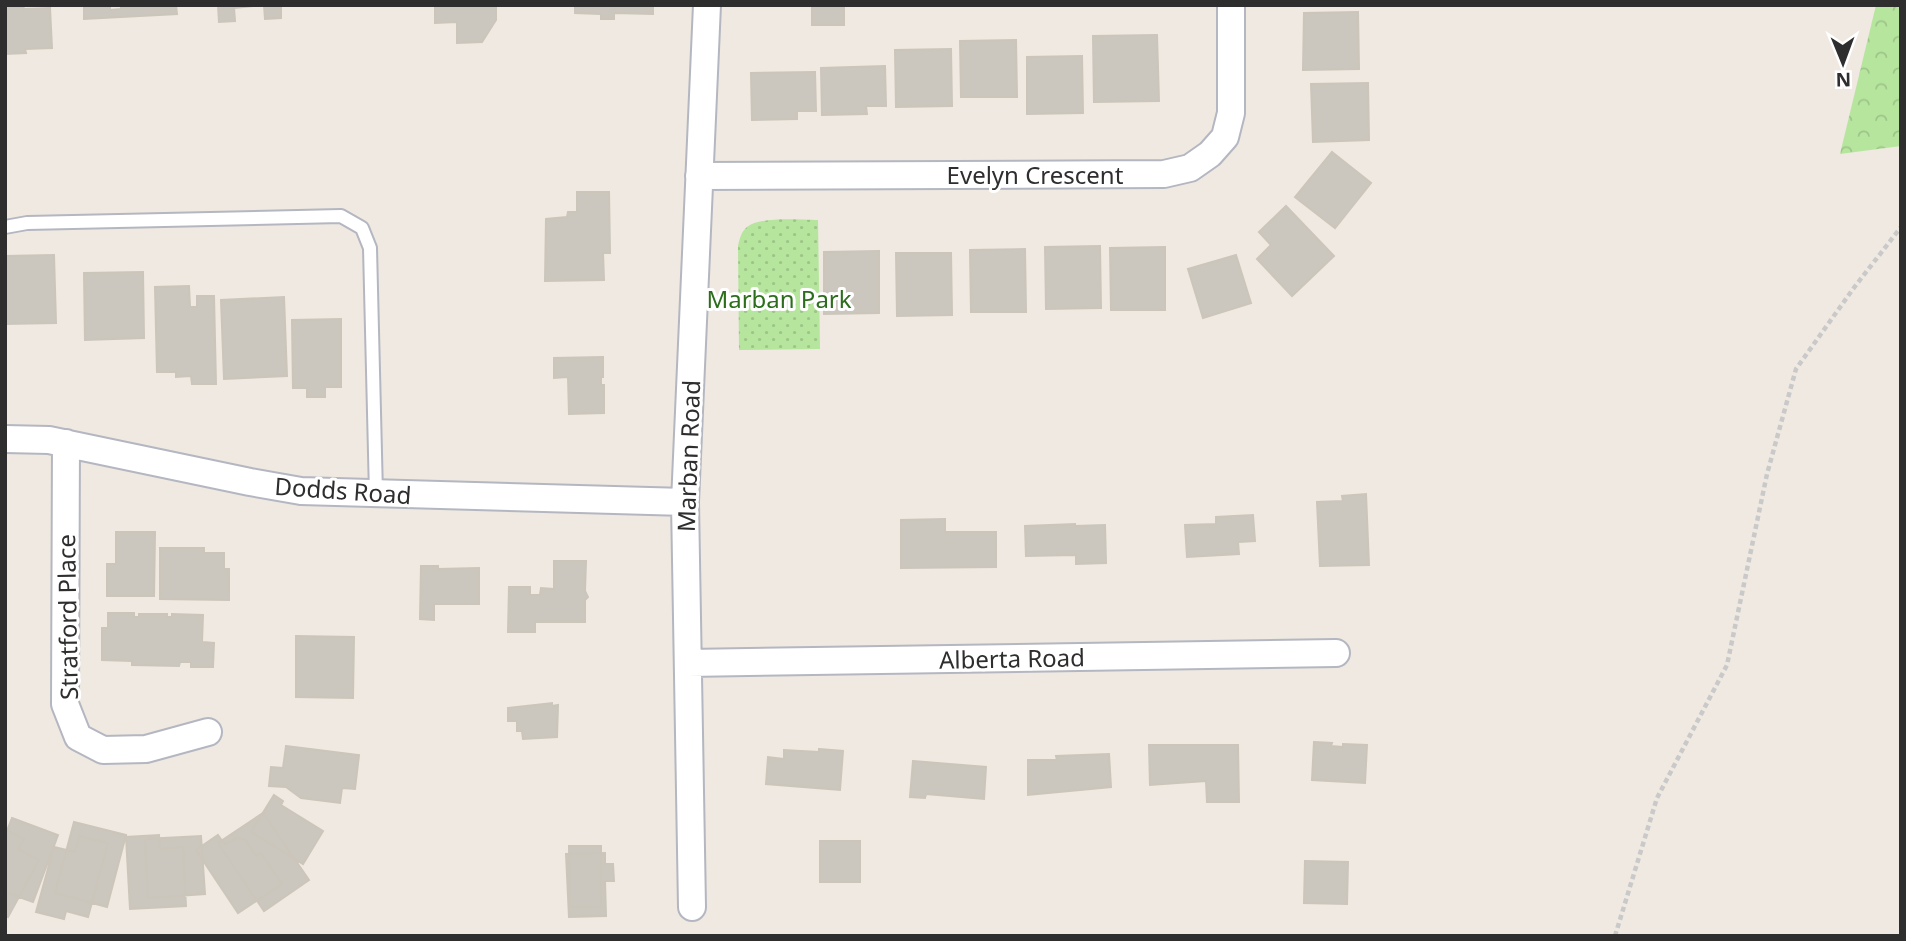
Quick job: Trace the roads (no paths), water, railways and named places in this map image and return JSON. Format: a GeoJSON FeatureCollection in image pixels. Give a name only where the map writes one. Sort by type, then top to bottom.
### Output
{"type":"FeatureCollection","features":[{"type":"Feature","properties":{"kind":"street","name":"Marban Road"},"geometry":{"type":"LineString","coordinates":[[692,908],[685,502],[707,5]]}},
{"type":"Feature","properties":{"kind":"street","name":"Evelyn Crescent"},"geometry":{"type":"LineString","coordinates":[[699,176],[1164,174],[1190,168],[1210,154],[1225,137],[1231,114],[1231,5]]}},
{"type":"Feature","properties":{"kind":"street","name":"Dodds Road"},"geometry":{"type":"LineString","coordinates":[[5,439],[66,443],[288,489],[376,494],[685,502]]}},
{"type":"Feature","properties":{"kind":"street","name":"Stratford Place"},"geometry":{"type":"LineString","coordinates":[[66,443],[65,704],[78,737],[103,750],[146,749],[208,732]]}},
{"type":"Feature","properties":{"kind":"street","name":"Alberta Road"},"geometry":{"type":"LineString","coordinates":[[688,663],[1336,653]]}},
{"type":"Feature","properties":{"kind":"lane"},"geometry":{"type":"LineString","coordinates":[[5,227],[27,223],[341,216],[362,228],[370,248],[376,494]]}},
{"type":"Feature","properties":{"kind":"park label","name":"Marban Park"},"geometry":{"type":"Point","coordinates":[779,298]}}]}
